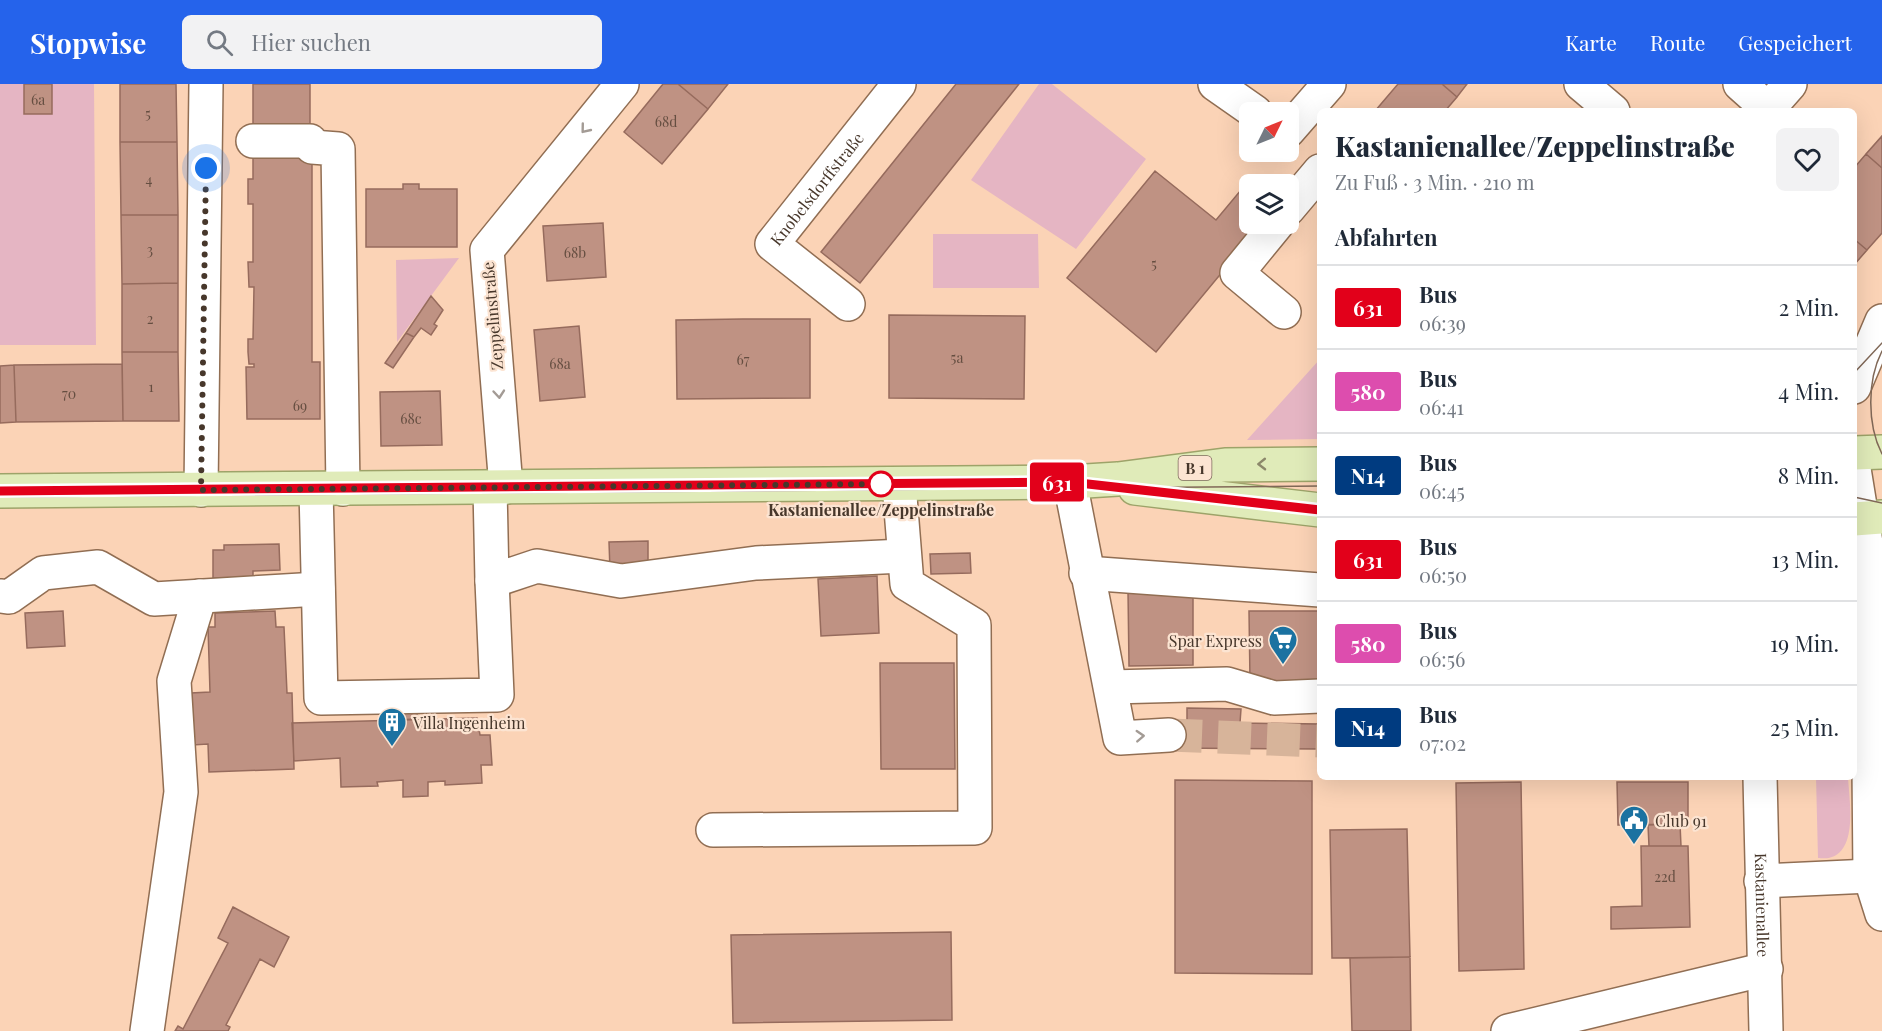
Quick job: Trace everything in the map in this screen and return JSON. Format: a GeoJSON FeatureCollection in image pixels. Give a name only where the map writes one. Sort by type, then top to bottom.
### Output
{"type":"FeatureCollection","features":[{"type":"Feature","properties":{"kind":"main road"},"geometry":{"type":"LineString","coordinates":[[1857,453],[1882,452]]}},
{"type":"Feature","properties":{"kind":"main road","name":"B 1"},"geometry":{"type":"LineString","coordinates":[[0,491],[1070,482],[1118,479],[1225,465],[1317,464]]}},
{"type":"Feature","properties":{"kind":"main road","name":"B 1"},"geometry":{"type":"LineString","coordinates":[[1070,482],[1317,510]]}},
{"type":"Feature","properties":{"kind":"street"},"geometry":{"type":"LineString","coordinates":[[201,490],[206,84]]}},
{"type":"Feature","properties":{"kind":"street","name":"Zeppelinstraße"},"geometry":{"type":"LineString","coordinates":[[318,589],[321,698],[497,695],[492,581],[498,488],[487,250],[622,84]]}},
{"type":"Feature","properties":{"kind":"street","name":"Knobelsdorffstraße"},"geometry":{"type":"LineString","coordinates":[[848,304],[772,244],[899,84]]}},
{"type":"Feature","properties":{"kind":"street"},"geometry":{"type":"LineString","coordinates":[[1215,84],[1241,102]]}},
{"type":"Feature","properties":{"kind":"street"},"geometry":{"type":"LineString","coordinates":[[1299,118],[1329,84]]}},
{"type":"Feature","properties":{"kind":"street"},"geometry":{"type":"LineString","coordinates":[[1581,84],[1609,108]]}},
{"type":"Feature","properties":{"kind":"street"},"geometry":{"type":"LineString","coordinates":[[1740,84],[1767,108]]}},
{"type":"Feature","properties":{"kind":"street"},"geometry":{"type":"LineString","coordinates":[[1769,108],[1790,84]]}},
{"type":"Feature","properties":{"kind":"street"},"geometry":{"type":"LineString","coordinates":[[0,596],[9,597],[43,573],[98,567],[154,599],[318,589],[329,489],[338,148],[311,144],[206,146]]}},
{"type":"Feature","properties":{"kind":"street"},"geometry":{"type":"LineString","coordinates":[[1299,146],[1317,160]]}},
{"type":"Feature","properties":{"kind":"street"},"geometry":{"type":"LineString","coordinates":[[1299,196],[1317,175]]}},
{"type":"Feature","properties":{"kind":"street"},"geometry":{"type":"LineString","coordinates":[[1269,234],[1237,273],[1284,312]]}},
{"type":"Feature","properties":{"kind":"street"},"geometry":{"type":"LineString","coordinates":[[1857,380],[1882,321]]}},
{"type":"Feature","properties":{"kind":"street"},"geometry":{"type":"LineString","coordinates":[[1857,381],[1882,353]]}},
{"type":"Feature","properties":{"kind":"street"},"geometry":{"type":"LineString","coordinates":[[1857,481],[1866,518],[1874,857],[1882,914]]}},
{"type":"Feature","properties":{"kind":"street"},"geometry":{"type":"LineString","coordinates":[[1070,482],[1120,738],[1170,735]]}},
{"type":"Feature","properties":{"kind":"street"},"geometry":{"type":"LineString","coordinates":[[713,830],[975,828],[974,625],[907,584],[899,484]]}},
{"type":"Feature","properties":{"kind":"street"},"geometry":{"type":"LineString","coordinates":[[492,581],[537,566],[621,581],[756,563],[903,556]]}},
{"type":"Feature","properties":{"kind":"street"},"geometry":{"type":"LineString","coordinates":[[1086,573],[1317,590]]}},
{"type":"Feature","properties":{"kind":"street"},"geometry":{"type":"LineString","coordinates":[[147,1031],[181,792],[174,681],[200,596]]}},
{"type":"Feature","properties":{"kind":"street"},"geometry":{"type":"LineString","coordinates":[[1111,687],[1227,684],[1274,698],[1317,696]]}},
{"type":"Feature","properties":{"kind":"street","name":"Kastanienallee"},"geometry":{"type":"LineString","coordinates":[[1760,780],[1766,1031]]}},
{"type":"Feature","properties":{"kind":"street"},"geometry":{"type":"LineString","coordinates":[[1761,881],[1874,857]]}},
{"type":"Feature","properties":{"kind":"street"},"geometry":{"type":"LineString","coordinates":[[1508,1031],[1766,969]]}},
{"type":"Feature","properties":{"kind":"shaded area"},"geometry":{"type":"Polygon","coordinates":[[[0,84],[94,84],[96,345],[0,345],[0,84]]]}},
{"type":"Feature","properties":{"kind":"shaded area"},"geometry":{"type":"Polygon","coordinates":[[[1039,84],[1052,84],[1146,159],[1076,249],[971,180],[1039,84]]]}},
{"type":"Feature","properties":{"kind":"shaded area"},"geometry":{"type":"Polygon","coordinates":[[[933,234],[1038,234],[1039,288],[933,288],[933,234]]]}},
{"type":"Feature","properties":{"kind":"shaded area"},"geometry":{"type":"Polygon","coordinates":[[[459,258],[397,342],[396,260],[459,258]]]}},
{"type":"Feature","properties":{"kind":"shaded area"},"geometry":{"type":"Polygon","coordinates":[[[1317,362],[1317,439],[1247,440],[1317,362]]]}},
{"type":"Feature","properties":{"kind":"shaded area"},"geometry":{"type":"Polygon","coordinates":[[[1816,780],[1848,780],[1850,822],[1846,843],[1840,852],[1832,857],[1818,858],[1816,780]]]}},
{"type":"Feature","properties":{"kind":"building"},"geometry":{"type":"Polygon","coordinates":[[[24,84],[52,84],[52,114],[24,114],[24,84]]]}},
{"type":"Feature","properties":{"kind":"building"},"geometry":{"type":"Polygon","coordinates":[[[120,84],[176,84],[177,142],[120,142],[120,84]]]}},
{"type":"Feature","properties":{"kind":"building"},"geometry":{"type":"Polygon","coordinates":[[[253,84],[310,84],[310,141],[253,141],[253,84]]]}},
{"type":"Feature","properties":{"kind":"building"},"geometry":{"type":"Polygon","coordinates":[[[663,84],[678,84],[708,109],[662,164],[624,132],[663,84]]]}},
{"type":"Feature","properties":{"kind":"building"},"geometry":{"type":"Polygon","coordinates":[[[678,84],[728,84],[708,109],[678,84]]]}},
{"type":"Feature","properties":{"kind":"building"},"geometry":{"type":"Polygon","coordinates":[[[956,84],[1019,84],[860,283],[821,252],[956,84]]]}},
{"type":"Feature","properties":{"kind":"building"},"geometry":{"type":"Polygon","coordinates":[[[1398,84],[1442,84],[1457,97],[1448,108],[1378,108],[1398,84]]]}},
{"type":"Feature","properties":{"kind":"building"},"geometry":{"type":"Polygon","coordinates":[[[1442,84],[1467,84],[1457,97],[1442,84]]]}},
{"type":"Feature","properties":{"kind":"building"},"geometry":{"type":"Polygon","coordinates":[[[1882,136],[1882,168],[1866,154],[1882,136]]]}},
{"type":"Feature","properties":{"kind":"building"},"geometry":{"type":"Polygon","coordinates":[[[253,141],[312,147],[312,362],[320,362],[320,419],[247,419],[246,367],[254,367],[254,364],[249,364],[248,352],[248,339],[253,339],[254,287],[249,287],[248,262],[253,262],[253,204],[248,204],[248,179],[253,179],[253,141]]]}},
{"type":"Feature","properties":{"kind":"building"},"geometry":{"type":"Polygon","coordinates":[[[120,142],[177,142],[178,215],[121,215],[120,142]]]}},
{"type":"Feature","properties":{"kind":"building"},"geometry":{"type":"Polygon","coordinates":[[[1866,154],[1882,168],[1882,233],[1867,250],[1857,242],[1857,164],[1866,154]]]}},
{"type":"Feature","properties":{"kind":"building"},"geometry":{"type":"Polygon","coordinates":[[[1155,171],[1216,220],[1239,192],[1239,234],[1254,234],[1156,352],[1067,278],[1155,171]]]}},
{"type":"Feature","properties":{"kind":"building"},"geometry":{"type":"Polygon","coordinates":[[[403,184],[419,184],[419,189],[457,189],[457,247],[366,247],[366,189],[403,189],[403,184]]]}},
{"type":"Feature","properties":{"kind":"building"},"geometry":{"type":"Polygon","coordinates":[[[121,215],[178,215],[178,283],[122,284],[121,215]]]}},
{"type":"Feature","properties":{"kind":"building"},"geometry":{"type":"Polygon","coordinates":[[[603,223],[606,277],[547,281],[543,226],[603,223]]]}},
{"type":"Feature","properties":{"kind":"building"},"geometry":{"type":"Polygon","coordinates":[[[1857,242],[1867,250],[1857,262],[1857,242]]]}},
{"type":"Feature","properties":{"kind":"building"},"geometry":{"type":"Polygon","coordinates":[[[178,283],[178,352],[122,352],[122,284],[178,283]]]}},
{"type":"Feature","properties":{"kind":"building"},"geometry":{"type":"Polygon","coordinates":[[[431,296],[443,310],[434,324],[437,326],[431,335],[421,328],[414,337],[406,333],[431,296]]]}},
{"type":"Feature","properties":{"kind":"building"},"geometry":{"type":"Polygon","coordinates":[[[889,315],[1025,316],[1024,399],[889,398],[889,315]]]}},
{"type":"Feature","properties":{"kind":"building"},"geometry":{"type":"Polygon","coordinates":[[[810,319],[810,398],[677,399],[676,320],[810,319]]]}},
{"type":"Feature","properties":{"kind":"building"},"geometry":{"type":"Polygon","coordinates":[[[579,326],[585,397],[540,401],[534,330],[579,326]]]}},
{"type":"Feature","properties":{"kind":"building"},"geometry":{"type":"Polygon","coordinates":[[[406,333],[414,337],[393,368],[385,363],[406,333]]]}},
{"type":"Feature","properties":{"kind":"building"},"geometry":{"type":"Polygon","coordinates":[[[122,352],[178,352],[179,421],[123,421],[122,352]]]}},
{"type":"Feature","properties":{"kind":"building"},"geometry":{"type":"Polygon","coordinates":[[[122,364],[123,421],[16,422],[14,365],[122,364]]]}},
{"type":"Feature","properties":{"kind":"building"},"geometry":{"type":"Polygon","coordinates":[[[14,365],[16,422],[0,423],[0,366],[14,365]]]}},
{"type":"Feature","properties":{"kind":"building"},"geometry":{"type":"Polygon","coordinates":[[[440,391],[442,445],[381,446],[380,392],[440,391]]]}},
{"type":"Feature","properties":{"kind":"building"},"geometry":{"type":"Polygon","coordinates":[[[648,541],[648,564],[610,570],[609,542],[648,541]]]}},
{"type":"Feature","properties":{"kind":"building"},"geometry":{"type":"Polygon","coordinates":[[[279,544],[280,570],[253,571],[253,581],[213,578],[213,550],[224,550],[224,545],[279,544]]]}},
{"type":"Feature","properties":{"kind":"building"},"geometry":{"type":"Polygon","coordinates":[[[970,553],[971,573],[931,574],[930,554],[970,553]]]}},
{"type":"Feature","properties":{"kind":"building"},"geometry":{"type":"Polygon","coordinates":[[[877,576],[879,633],[821,636],[818,579],[877,576]]]}},
{"type":"Feature","properties":{"kind":"building"},"geometry":{"type":"Polygon","coordinates":[[[1193,590],[1193,665],[1129,666],[1128,591],[1193,590]]]}},
{"type":"Feature","properties":{"kind":"building"},"geometry":{"type":"Polygon","coordinates":[[[63,611],[65,646],[27,648],[25,613],[63,611]]]}},
{"type":"Feature","properties":{"kind":"building"},"geometry":{"type":"Polygon","coordinates":[[[275,611],[276,627],[284,627],[287,693],[292,693],[294,769],[209,772],[208,744],[192,745],[191,693],[210,692],[208,627],[215,627],[215,613],[275,611]]]}},
{"type":"Feature","properties":{"kind":"building"},"geometry":{"type":"Polygon","coordinates":[[[1249,611],[1317,611],[1317,681],[1250,681],[1249,611]]]}},
{"type":"Feature","properties":{"kind":"building"},"geometry":{"type":"Polygon","coordinates":[[[880,663],[954,663],[955,769],[881,769],[880,663]]]}},
{"type":"Feature","properties":{"kind":"building"},"geometry":{"type":"Polygon","coordinates":[[[398,708],[412,708],[420,719],[389,720],[398,708]]]}},
{"type":"Feature","properties":{"kind":"building"},"geometry":{"type":"Polygon","coordinates":[[[1187,708],[1241,709],[1240,723],[1317,724],[1317,749],[1169,748],[1170,721],[1187,722],[1187,708]]]}},
{"type":"Feature","properties":{"kind":"building","name":"Villa Ingenheim"},"geometry":{"type":"Polygon","coordinates":[[[477,718],[480,735],[490,735],[492,765],[481,765],[482,783],[445,785],[445,781],[428,782],[428,796],[403,797],[403,780],[377,782],[378,786],[341,787],[340,758],[294,761],[292,723],[477,718]]]}},
{"type":"Feature","properties":{"kind":"building"},"geometry":{"type":"Polygon","coordinates":[[[1175,780],[1312,781],[1312,974],[1175,973],[1175,780]]]}},
{"type":"Feature","properties":{"kind":"building"},"geometry":{"type":"Polygon","coordinates":[[[1521,782],[1524,969],[1459,971],[1456,783],[1521,782]]]}},
{"type":"Feature","properties":{"kind":"building"},"geometry":{"type":"Polygon","coordinates":[[[1617,782],[1688,782],[1688,824],[1618,825],[1617,782]]]}},
{"type":"Feature","properties":{"kind":"building"},"geometry":{"type":"Polygon","coordinates":[[[1680,824],[1681,846],[1649,846],[1648,825],[1680,824]]]}},
{"type":"Feature","properties":{"kind":"building"},"geometry":{"type":"Polygon","coordinates":[[[1407,829],[1410,957],[1332,958],[1330,830],[1407,829]]]}},
{"type":"Feature","properties":{"kind":"building"},"geometry":{"type":"Polygon","coordinates":[[[1641,846],[1688,846],[1690,927],[1611,929],[1611,907],[1642,906],[1641,846]]]}},
{"type":"Feature","properties":{"kind":"building"},"geometry":{"type":"Polygon","coordinates":[[[233,907],[289,937],[274,967],[260,959],[226,1025],[230,1027],[228,1031],[175,1031],[178,1026],[183,1029],[228,943],[218,938],[233,907]]]}},
{"type":"Feature","properties":{"kind":"building"},"geometry":{"type":"Polygon","coordinates":[[[951,932],[952,1020],[733,1023],[731,935],[951,932]]]}},
{"type":"Feature","properties":{"kind":"building"},"geometry":{"type":"Polygon","coordinates":[[[1410,957],[1411,1031],[1352,1031],[1350,958],[1410,957]]]}},
{"type":"Feature","properties":{"kind":"tunnel"},"geometry":{"type":"LineString","coordinates":[[1169,735],[1317,741]]}},
{"type":"Feature","properties":{"kind":"tram line"},"geometry":{"type":"LineString","coordinates":[[1857,370],[1882,343]]}},
{"type":"Feature","properties":{"kind":"tram line"},"geometry":{"type":"LineString","coordinates":[[1882,351],[1871,389],[1871,416],[1882,454]]}},
{"type":"Feature","properties":{"kind":"tram line"},"geometry":{"type":"LineString","coordinates":[[0,487],[930,480]]}},
{"type":"Feature","properties":{"kind":"tram line"},"geometry":{"type":"LineString","coordinates":[[0,497],[1317,486]]}},
{"type":"Feature","properties":{"kind":"tram line"},"geometry":{"type":"LineString","coordinates":[[1857,498],[1882,503]]}},
{"type":"Feature","properties":{"kind":"bus line","name":"631"},"geometry":{"type":"LineString","coordinates":[[0,491],[1070,482],[1317,510]]}},
{"type":"Feature","properties":{"kind":"place","name":"Kastanienallee/Zeppelinstraße"},"geometry":{"type":"Point","coordinates":[881,484]}},
{"type":"Feature","properties":{"kind":"place","name":"Spar Express"},"geometry":{"type":"Point","coordinates":[1283,666]}},
{"type":"Feature","properties":{"kind":"place","name":"Villa Ingenheim"},"geometry":{"type":"Point","coordinates":[392,748]}},
{"type":"Feature","properties":{"kind":"place","name":"Club 91"},"geometry":{"type":"Point","coordinates":[1634,846]}},
{"type":"Feature","properties":{"kind":"route"},"geometry":{"type":"LineString","coordinates":[[206,168],[201,490],[881,484]]}}]}
